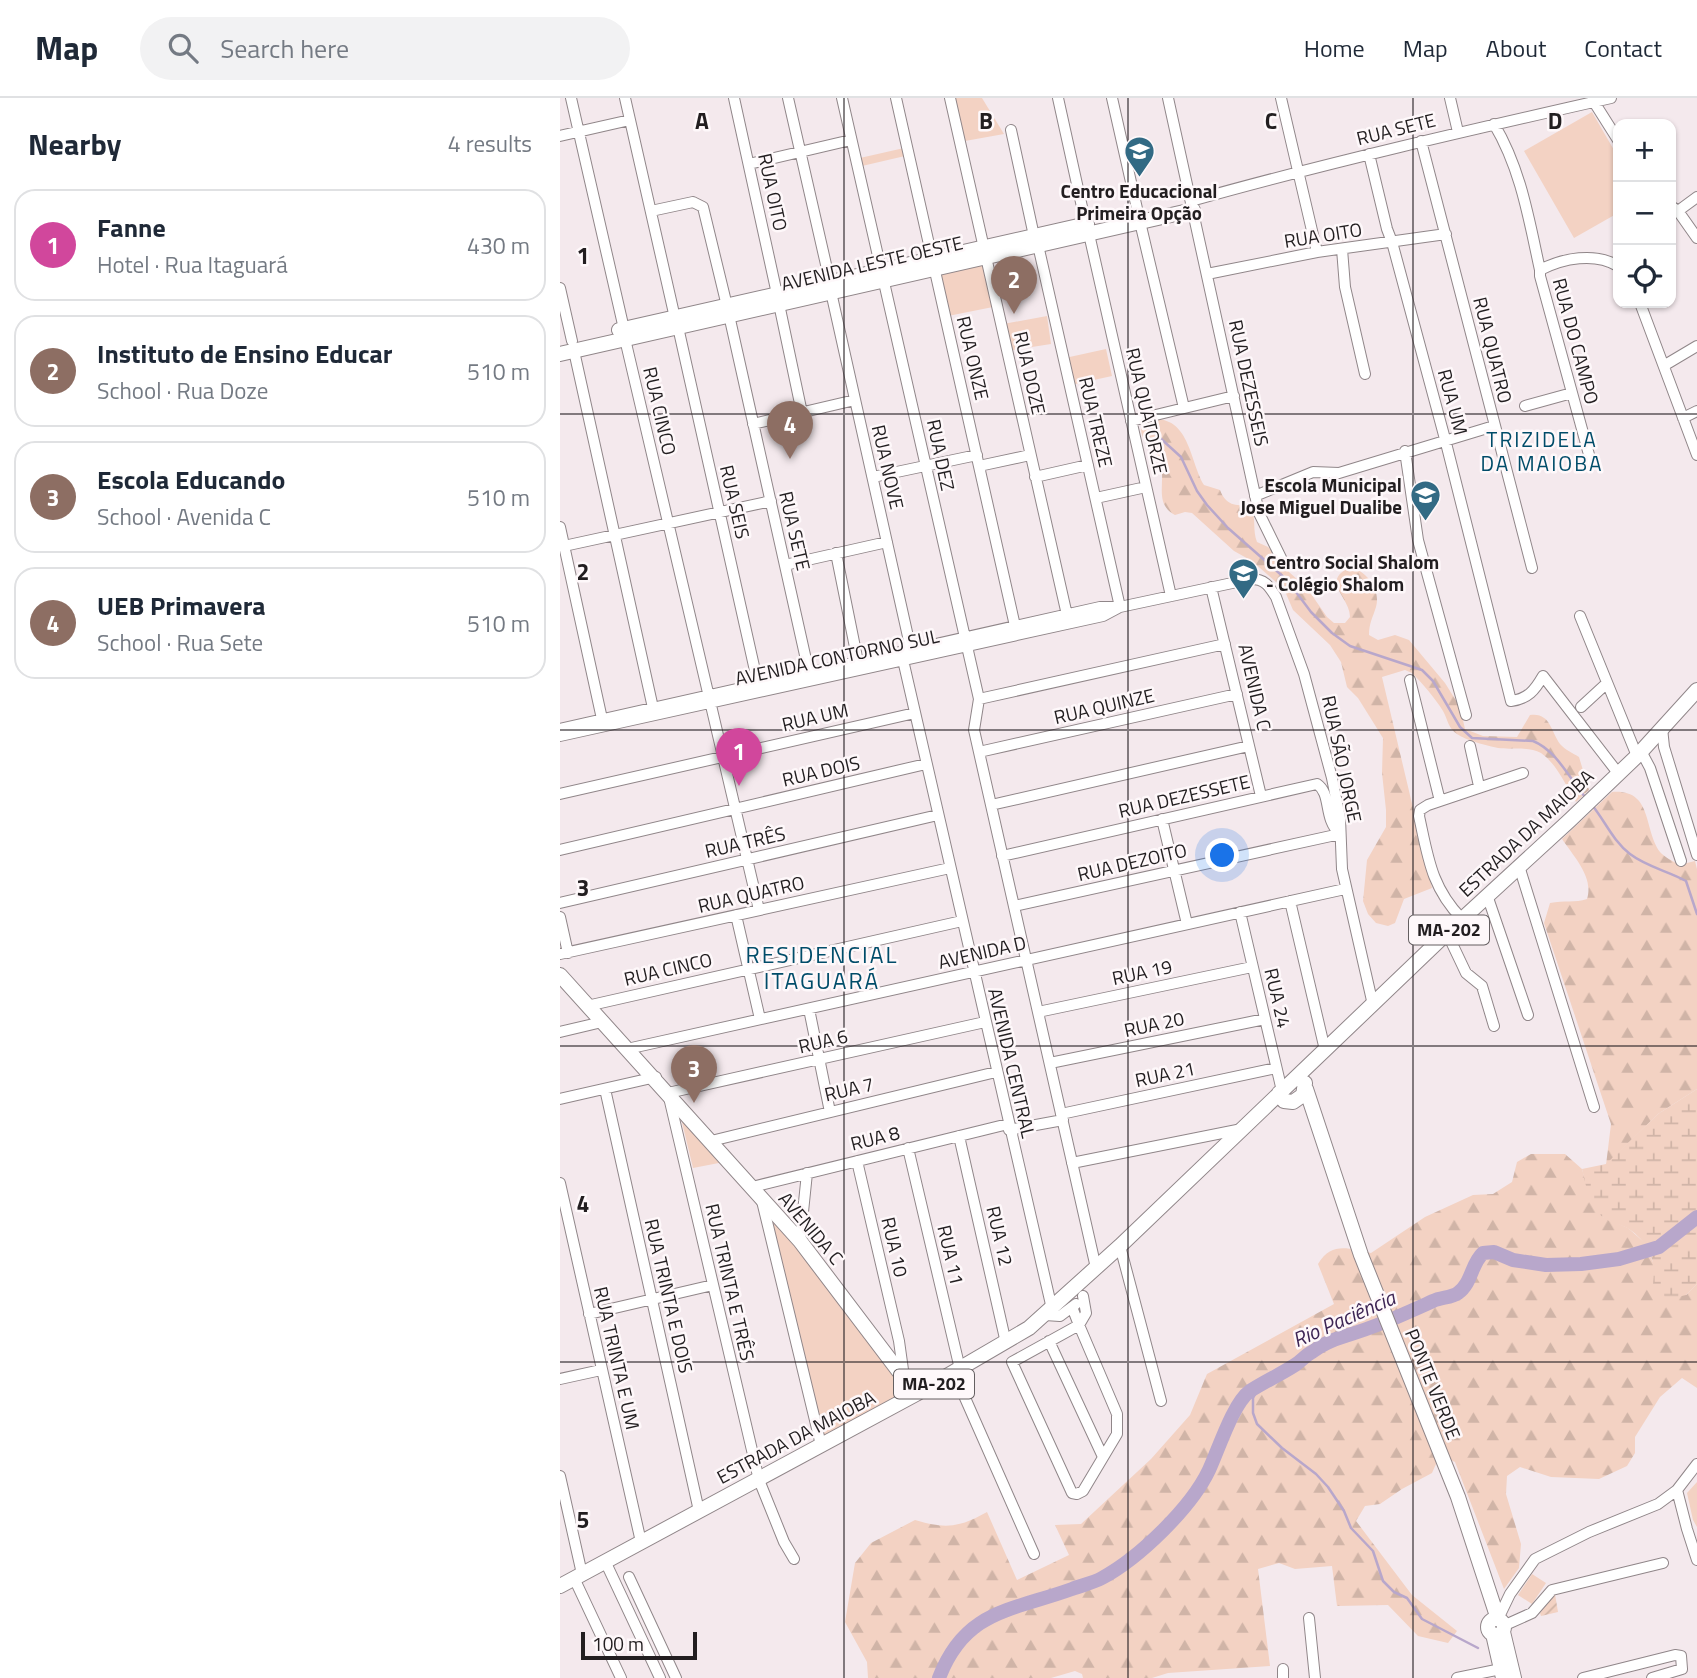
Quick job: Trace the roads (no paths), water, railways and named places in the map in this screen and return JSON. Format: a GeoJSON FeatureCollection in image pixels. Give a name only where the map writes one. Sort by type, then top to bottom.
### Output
{"type":"FeatureCollection","features":[{"type":"Feature","properties":{"kind":"main road","name":"AVENIDA LESTE OESTE"},"geometry":{"type":"LineString","coordinates":[[566,347],[1192,205]]}},
{"type":"Feature","properties":{"kind":"main road","name":"ESTRADA DA MAIOBA"},"geometry":{"type":"LineString","coordinates":[[1303,1083],[1320,1054],[1589,802],[1696,696]]}},
{"type":"Feature","properties":{"kind":"main road","name":"AVENIDA C"},"geometry":{"type":"LineString","coordinates":[[560,973],[656,1077],[800,1241],[916,1394]]}},
{"type":"Feature","properties":{"kind":"main road","name":"AVENIDA C"},"geometry":{"type":"LineString","coordinates":[[590,1005],[602,1022],[630,1048]]}},
{"type":"Feature","properties":{"kind":"main road","name":"MA-202"},"geometry":{"type":"LineString","coordinates":[[1284,1097],[1301,1098],[1303,1083]]}},
{"type":"Feature","properties":{"kind":"main road","name":"PONTE VERDE"},"geometry":{"type":"LineString","coordinates":[[1303,1083],[1361,1255],[1458,1497],[1498,1625]]}},
{"type":"Feature","properties":{"kind":"main road","name":"ESTRADA DA MAIOBA"},"geometry":{"type":"LineString","coordinates":[[560,1586],[759,1480],[1006,1343],[1081,1290],[1096,1268],[1242,1129],[1259,1113],[1284,1097]]}},
{"type":"Feature","properties":{"kind":"main road"},"geometry":{"type":"LineString","coordinates":[[1284,1097],[1305,1110],[1319,1126]]}},
{"type":"Feature","properties":{"kind":"main road"},"geometry":{"type":"LineString","coordinates":[[1498,1625],[1502,1674]]}},
{"type":"Feature","properties":{"kind":"main road"},"geometry":{"type":"LineString","coordinates":[[1498,1625],[1514,1678]]}},
{"type":"Feature","properties":{"kind":"street","name":"RUA CINCO"},"geometry":{"type":"LineString","coordinates":[[571,98],[759,910]]}},
{"type":"Feature","properties":{"kind":"street","name":"RUA SEIS"},"geometry":{"type":"LineString","coordinates":[[625,98],[758,684]]}},
{"type":"Feature","properties":{"kind":"street","name":"RUA OITO"},"geometry":{"type":"LineString","coordinates":[[734,98],[802,412]]}},
{"type":"Feature","properties":{"kind":"street","name":"RUA NOVE"},"geometry":{"type":"LineString","coordinates":[[788,98],[911,650]]}},
{"type":"Feature","properties":{"kind":"street","name":"RUA DEZ"},"geometry":{"type":"LineString","coordinates":[[842,98],[964,642]]}},
{"type":"Feature","properties":{"kind":"street","name":"RUA ONZE"},"geometry":{"type":"LineString","coordinates":[[896,98],[1015,626]]}},
{"type":"Feature","properties":{"kind":"street","name":"RUA DOZE"},"geometry":{"type":"LineString","coordinates":[[950,98],[1067,615]]}},
{"type":"Feature","properties":{"kind":"street","name":"RUA QUATORZE"},"geometry":{"type":"LineString","coordinates":[[1058,98],[1171,596]]}},
{"type":"Feature","properties":{"kind":"street"},"geometry":{"type":"LineString","coordinates":[[1112,98],[1184,408]]}},
{"type":"Feature","properties":{"kind":"street","name":"RUA DEZESSEIS"},"geometry":{"type":"LineString","coordinates":[[1168,98],[1259,513],[1282,560]]}},
{"type":"Feature","properties":{"kind":"street"},"geometry":{"type":"LineString","coordinates":[[1281,98],[1317,252]]}},
{"type":"Feature","properties":{"kind":"street"},"geometry":{"type":"LineString","coordinates":[[1450,98],[1458,132]]}},
{"type":"Feature","properties":{"kind":"street","name":"RUA SETE"},"geometry":{"type":"LineString","coordinates":[[1192,205],[1299,171],[1494,124],[1570,102],[1594,102],[1611,98]]}},
{"type":"Feature","properties":{"kind":"street"},"geometry":{"type":"LineString","coordinates":[[1594,102],[1613,132]]}},
{"type":"Feature","properties":{"kind":"street"},"geometry":{"type":"LineString","coordinates":[[560,136],[630,120]]}},
{"type":"Feature","properties":{"kind":"street","name":"RUA DO CAMPO"},"geometry":{"type":"LineString","coordinates":[[1494,124],[1517,172],[1540,270],[1539,276],[1591,462]]}},
{"type":"Feature","properties":{"kind":"street","name":"RUA TREZE"},"geometry":{"type":"LineString","coordinates":[[1011,130],[1120,607]]}},
{"type":"Feature","properties":{"kind":"street"},"geometry":{"type":"LineString","coordinates":[[748,164],[851,140]]}},
{"type":"Feature","properties":{"kind":"street","name":"RUA QUATRO"},"geometry":{"type":"LineString","coordinates":[[1421,141],[1532,568]]}},
{"type":"Feature","properties":{"kind":"street","name":"RUA UM"},"geometry":{"type":"LineString","coordinates":[[1369,154],[1511,701],[1525,698],[1537,687],[1543,676],[1618,773]]}},
{"type":"Feature","properties":{"kind":"street"},"geometry":{"type":"LineString","coordinates":[[1676,207],[1697,197]]}},
{"type":"Feature","properties":{"kind":"street","name":"RUA SETE"},"geometry":{"type":"LineString","coordinates":[[651,211],[693,202],[703,207],[809,673]]}},
{"type":"Feature","properties":{"kind":"street"},"geometry":{"type":"LineString","coordinates":[[1676,211],[1697,239]]}},
{"type":"Feature","properties":{"kind":"street","name":"RUA OITO"},"geometry":{"type":"LineString","coordinates":[[1207,274],[1317,252],[1446,234]]}},
{"type":"Feature","properties":{"kind":"street"},"geometry":{"type":"LineString","coordinates":[[1342,249],[1345,287],[1366,374]]}},
{"type":"Feature","properties":{"kind":"street"},"geometry":{"type":"LineString","coordinates":[[1540,270],[1580,258],[1596,258],[1613,264]]}},
{"type":"Feature","properties":{"kind":"street"},"geometry":{"type":"LineString","coordinates":[[560,288],[566,347],[615,535],[653,708]]}},
{"type":"Feature","properties":{"kind":"street"},"geometry":{"type":"LineString","coordinates":[[1642,308],[1697,455]]}},
{"type":"Feature","properties":{"kind":"street"},"geometry":{"type":"LineString","coordinates":[[1665,365],[1697,346]]}},
{"type":"Feature","properties":{"kind":"street"},"geometry":{"type":"LineString","coordinates":[[1525,406],[1572,393]]}},
{"type":"Feature","properties":{"kind":"street"},"geometry":{"type":"LineString","coordinates":[[1131,421],[1234,396]]}},
{"type":"Feature","properties":{"kind":"street"},"geometry":{"type":"LineString","coordinates":[[753,424],[855,400]]}},
{"type":"Feature","properties":{"kind":"street"},"geometry":{"type":"LineString","coordinates":[[1684,418],[1697,411]]}},
{"type":"Feature","properties":{"kind":"street"},"geometry":{"type":"LineString","coordinates":[[1255,496],[1313,472],[1339,473],[1494,426]]}},
{"type":"Feature","properties":{"kind":"street"},"geometry":{"type":"LineString","coordinates":[[1405,451],[1414,518],[1466,715]]}},
{"type":"Feature","properties":{"kind":"street"},"geometry":{"type":"LineString","coordinates":[[873,477],[925,465],[1030,454]]}},
{"type":"Feature","properties":{"kind":"street"},"geometry":{"type":"LineString","coordinates":[[1035,477],[1088,465]]}},
{"type":"Feature","properties":{"kind":"street"},"geometry":{"type":"LineString","coordinates":[[1096,498],[1146,487]]}},
{"type":"Feature","properties":{"kind":"street"},"geometry":{"type":"LineString","coordinates":[[564,546],[771,500]]}},
{"type":"Feature","properties":{"kind":"street"},"geometry":{"type":"LineString","coordinates":[[560,527],[566,580],[602,719]]}},
{"type":"Feature","properties":{"kind":"street"},"geometry":{"type":"LineString","coordinates":[[785,565],[887,542]]}},
{"type":"Feature","properties":{"kind":"street"},"geometry":{"type":"LineString","coordinates":[[836,553],[858,662]]}},
{"type":"Feature","properties":{"kind":"street","name":"RUA SÃO JORGE"},"geometry":{"type":"LineString","coordinates":[[1211,587],[1257,579],[1264,582],[1276,597],[1304,674],[1332,778],[1345,888],[1373,1005]]}},
{"type":"Feature","properties":{"kind":"street","name":"AVENIDA CONTORNO SUL"},"geometry":{"type":"LineString","coordinates":[[560,729],[653,708],[903,660],[1015,626],[1211,587]]}},
{"type":"Feature","properties":{"kind":"street","name":"AVENIDA C"},"geometry":{"type":"LineString","coordinates":[[1211,587],[1261,796]]}},
{"type":"Feature","properties":{"kind":"street","name":"AVENIDA CONTORNO SUL"},"geometry":{"type":"LineString","coordinates":[[560,736],[758,684],[911,650],[1103,616],[1120,607]]}},
{"type":"Feature","properties":{"kind":"street"},"geometry":{"type":"LineString","coordinates":[[1580,615],[1606,684],[1639,753],[1650,768],[1681,861]]}},
{"type":"Feature","properties":{"kind":"street","name":"AVENIDA CENTRAL"},"geometry":{"type":"LineString","coordinates":[[964,642],[979,699],[973,725],[1096,1268]]}},
{"type":"Feature","properties":{"kind":"street"},"geometry":{"type":"LineString","coordinates":[[979,699],[1225,644]]}},
{"type":"Feature","properties":{"kind":"street","name":"AVENIDA CENTRAL"},"geometry":{"type":"LineString","coordinates":[[903,660],[1048,1312]]}},
{"type":"Feature","properties":{"kind":"street"},"geometry":{"type":"LineString","coordinates":[[1410,680],[1440,800]]}},
{"type":"Feature","properties":{"kind":"street"},"geometry":{"type":"LineString","coordinates":[[1581,707],[1606,684]]}},
{"type":"Feature","properties":{"kind":"street","name":"RUA QUINZE"},"geometry":{"type":"LineString","coordinates":[[979,752],[1237,694]]}},
{"type":"Feature","properties":{"kind":"street","name":"RUA UM"},"geometry":{"type":"LineString","coordinates":[[560,794],[915,713]]}},
{"type":"Feature","properties":{"kind":"street"},"geometry":{"type":"LineString","coordinates":[[1662,729],[1664,747],[1697,855]]}},
{"type":"Feature","properties":{"kind":"street"},"geometry":{"type":"LineString","coordinates":[[990,805],[1249,746]]}},
{"type":"Feature","properties":{"kind":"street"},"geometry":{"type":"LineString","coordinates":[[1470,746],[1479,786]]}},
{"type":"Feature","properties":{"kind":"street","name":"RUA DOIS"},"geometry":{"type":"LineString","coordinates":[[560,850],[926,764]]}},
{"type":"Feature","properties":{"kind":"street"},"geometry":{"type":"LineString","coordinates":[[1462,919],[1450,907],[1436,883],[1419,816],[1422,808],[1479,786],[1523,773]]}},
{"type":"Feature","properties":{"kind":"street","name":"RUA DEZESSETE"},"geometry":{"type":"LineString","coordinates":[[1002,856],[1317,784],[1321,786],[1331,824],[1340,834]]}},
{"type":"Feature","properties":{"kind":"street","name":"RUA TRÊS"},"geometry":{"type":"LineString","coordinates":[[560,904],[938,815]]}},
{"type":"Feature","properties":{"kind":"street"},"geometry":{"type":"LineString","coordinates":[[1162,818],[1187,924]]}},
{"type":"Feature","properties":{"kind":"street","name":"RUA DEZOITO"},"geometry":{"type":"LineString","coordinates":[[1014,906],[1340,834]]}},
{"type":"Feature","properties":{"kind":"street"},"geometry":{"type":"LineString","coordinates":[[1519,866],[1594,1107]]}},
{"type":"Feature","properties":{"kind":"street","name":"RUA QUATRO"},"geometry":{"type":"LineString","coordinates":[[564,954],[950,868]]}},
{"type":"Feature","properties":{"kind":"street","name":"AVENIDA D"},"geometry":{"type":"LineString","coordinates":[[630,1048],[1345,888]]}},
{"type":"Feature","properties":{"kind":"street"},"geometry":{"type":"LineString","coordinates":[[1487,895],[1528,1015]]}},
{"type":"Feature","properties":{"kind":"street"},"geometry":{"type":"LineString","coordinates":[[1290,901],[1320,1054]]}},
{"type":"Feature","properties":{"kind":"street","name":"RUA 24"},"geometry":{"type":"LineString","coordinates":[[1240,912],[1284,1097]]}},
{"type":"Feature","properties":{"kind":"street"},"geometry":{"type":"LineString","coordinates":[[736,915],[760,1020]]}},
{"type":"Feature","properties":{"kind":"street"},"geometry":{"type":"LineString","coordinates":[[560,917],[564,954]]}},
{"type":"Feature","properties":{"kind":"street","name":"RUA CINCO"},"geometry":{"type":"LineString","coordinates":[[590,1005],[962,921]]}},
{"type":"Feature","properties":{"kind":"street"},"geometry":{"type":"LineString","coordinates":[[1447,933],[1466,972],[1482,986],[1494,1026]]}},
{"type":"Feature","properties":{"kind":"street","name":"RUA 19"},"geometry":{"type":"LineString","coordinates":[[1038,1012],[1252,967]]}},
{"type":"Feature","properties":{"kind":"street"},"geometry":{"type":"LineString","coordinates":[[809,1009],[830,1112]]}},
{"type":"Feature","properties":{"kind":"street","name":"RUA 20"},"geometry":{"type":"LineString","coordinates":[[1050,1063],[1265,1019]]}},
{"type":"Feature","properties":{"kind":"street"},"geometry":{"type":"LineString","coordinates":[[560,1032],[602,1022]]}},
{"type":"Feature","properties":{"kind":"street","name":"RUA 6"},"geometry":{"type":"LineString","coordinates":[[668,1093],[985,1022]]}},
{"type":"Feature","properties":{"kind":"street","name":"RUA 21"},"geometry":{"type":"LineString","coordinates":[[1062,1117],[1276,1068]]}},
{"type":"Feature","properties":{"kind":"street","name":"RUA 7"},"geometry":{"type":"LineString","coordinates":[[711,1141],[996,1072]]}},
{"type":"Feature","properties":{"kind":"street"},"geometry":{"type":"LineString","coordinates":[[560,1099],[656,1077]]}},
{"type":"Feature","properties":{"kind":"street","name":"RUA TRINTA E DOIS"},"geometry":{"type":"LineString","coordinates":[[605,1088],[699,1511]]}},
{"type":"Feature","properties":{"kind":"street","name":"RUA TRINTA E TRÊS"},"geometry":{"type":"LineString","coordinates":[[668,1093],[759,1480],[784,1542],[794,1559]]}},
{"type":"Feature","properties":{"kind":"street","name":"RUA 8"},"geometry":{"type":"LineString","coordinates":[[757,1192],[807,1173],[908,1148],[1062,1117]]}},
{"type":"Feature","properties":{"kind":"street"},"geometry":{"type":"LineString","coordinates":[[1073,1163],[1242,1129]]}},
{"type":"Feature","properties":{"kind":"street","name":"RUA 12"},"geometry":{"type":"LineString","coordinates":[[959,1136],[1006,1343]]}},
{"type":"Feature","properties":{"kind":"street","name":"RUA 11"},"geometry":{"type":"LineString","coordinates":[[908,1148],[957,1371],[1034,1554]]}},
{"type":"Feature","properties":{"kind":"street","name":"RUA 10"},"geometry":{"type":"LineString","coordinates":[[857,1161],[899,1341],[905,1378]]}},
{"type":"Feature","properties":{"kind":"street"},"geometry":{"type":"LineString","coordinates":[[800,1241],[807,1173]]}},
{"type":"Feature","properties":{"kind":"street","name":"RUA TRINTA E UM"},"geometry":{"type":"LineString","coordinates":[[561,1191],[641,1542]]}},
{"type":"Feature","properties":{"kind":"street"},"geometry":{"type":"LineString","coordinates":[[757,1192],[821,1445]]}},
{"type":"Feature","properties":{"kind":"street"},"geometry":{"type":"LineString","coordinates":[[1120,1246],[1161,1401]]}},
{"type":"Feature","properties":{"kind":"street"},"geometry":{"type":"LineString","coordinates":[[589,1314],[713,1284]]}},
{"type":"Feature","properties":{"kind":"street"},"geometry":{"type":"LineString","coordinates":[[1048,1312],[1060,1316],[1072,1307],[1081,1290]]}},
{"type":"Feature","properties":{"kind":"street"},"geometry":{"type":"LineString","coordinates":[[1072,1307],[1079,1325],[1117,1414],[1116,1434],[1083,1491],[1077,1494],[1072,1493],[1012,1362],[1079,1325],[1086,1313],[1081,1290]]}},
{"type":"Feature","properties":{"kind":"street"},"geometry":{"type":"LineString","coordinates":[[889,1358],[896,1351],[899,1341]]}},
{"type":"Feature","properties":{"kind":"street"},"geometry":{"type":"LineString","coordinates":[[1048,1341],[1104,1457]]}},
{"type":"Feature","properties":{"kind":"street"},"geometry":{"type":"LineString","coordinates":[[560,1379],[601,1370]]}},
{"type":"Feature","properties":{"kind":"street"},"geometry":{"type":"LineString","coordinates":[[1498,1625],[1510,1594],[1528,1566],[1542,1554],[1658,1504],[1677,1490],[1697,1464]]}},
{"type":"Feature","properties":{"kind":"street"},"geometry":{"type":"LineString","coordinates":[[560,1476],[578,1576],[621,1678]]}},
{"type":"Feature","properties":{"kind":"street"},"geometry":{"type":"LineString","coordinates":[[1677,1490],[1697,1560]]}},
{"type":"Feature","properties":{"kind":"street"},"geometry":{"type":"LineString","coordinates":[[606,1561],[660,1678]]}},
{"type":"Feature","properties":{"kind":"street"},"geometry":{"type":"LineString","coordinates":[[1498,1625],[1532,1613],[1552,1590],[1663,1563]]}},
{"type":"Feature","properties":{"kind":"street"},"geometry":{"type":"LineString","coordinates":[[629,1577],[676,1678]]}},
{"type":"Feature","properties":{"kind":"street"},"geometry":{"type":"LineString","coordinates":[[1310,1618],[1315,1678]]}},
{"type":"Feature","properties":{"kind":"street"},"geometry":{"type":"LineString","coordinates":[[651,1659],[664,1653]]}},
{"type":"Feature","properties":{"kind":"street"},"geometry":{"type":"LineString","coordinates":[[1583,1678],[1675,1655],[1681,1656],[1682,1669],[1652,1678]]}},
{"type":"Feature","properties":{"kind":"street"},"geometry":{"type":"LineString","coordinates":[[1457,1678],[1502,1674]]}},
{"type":"Feature","properties":{"kind":"waterway"},"geometry":{"type":"LineString","coordinates":[[1148,427],[1181,457],[1197,491],[1207,505],[1228,528],[1287,580],[1311,612],[1332,633],[1350,646],[1422,670],[1433,681],[1460,727],[1472,738],[1533,741],[1541,745],[1556,758],[1585,797]]}},
{"type":"Feature","properties":{"kind":"waterway"},"geometry":{"type":"LineString","coordinates":[[1592,805],[1614,837],[1630,854],[1686,881],[1697,914]]}},
{"type":"Feature","properties":{"kind":"waterway","name":"Rio Paciência"},"geometry":{"type":"LineString","coordinates":[[939,1678],[962,1638],[976,1626],[1010,1609],[1099,1580],[1147,1545],[1177,1516],[1201,1485],[1232,1416],[1244,1397],[1320,1347],[1436,1300],[1455,1295],[1463,1289],[1483,1253],[1494,1252],[1513,1260],[1546,1265],[1619,1259],[1659,1247],[1697,1217]]}},
{"type":"Feature","properties":{"kind":"waterway"},"geometry":{"type":"LineString","coordinates":[[1258,1389],[1253,1398],[1253,1413],[1257,1424],[1328,1487],[1344,1511],[1351,1528],[1373,1551],[1383,1581],[1394,1592],[1407,1598],[1422,1619],[1478,1648]]}},
{"type":"Feature","properties":{"kind":"place","name":"Centro Educacional Primeira Opção"},"geometry":{"type":"Point","coordinates":[1139,179]}},
{"type":"Feature","properties":{"kind":"place","name":"Instituto de Ensino Educar"},"geometry":{"type":"Point","coordinates":[1014,314]}},
{"type":"Feature","properties":{"kind":"place","name":"UEB Primavera"},"geometry":{"type":"Point","coordinates":[790,459]}},
{"type":"Feature","properties":{"kind":"place","name":"Escola Municipal Jose Miguel Dualibe"},"geometry":{"type":"Point","coordinates":[1425,523]}},
{"type":"Feature","properties":{"kind":"place","name":"Centro Social Shalom - Colégio Shalom"},"geometry":{"type":"Point","coordinates":[1243,600]}},
{"type":"Feature","properties":{"kind":"place","name":"Fanne"},"geometry":{"type":"Point","coordinates":[739,786]}},
{"type":"Feature","properties":{"kind":"place","name":"Escola Educando"},"geometry":{"type":"Point","coordinates":[694,1103]}},
{"type":"Feature","properties":{"kind":"district","name":"TRIZIDELA DA MAIOBA"},"geometry":{"type":"Point","coordinates":[1542,452]}},
{"type":"Feature","properties":{"kind":"district","name":"RESIDENCIAL ITAGUARÁ"},"geometry":{"type":"Point","coordinates":[822,968]}}]}
